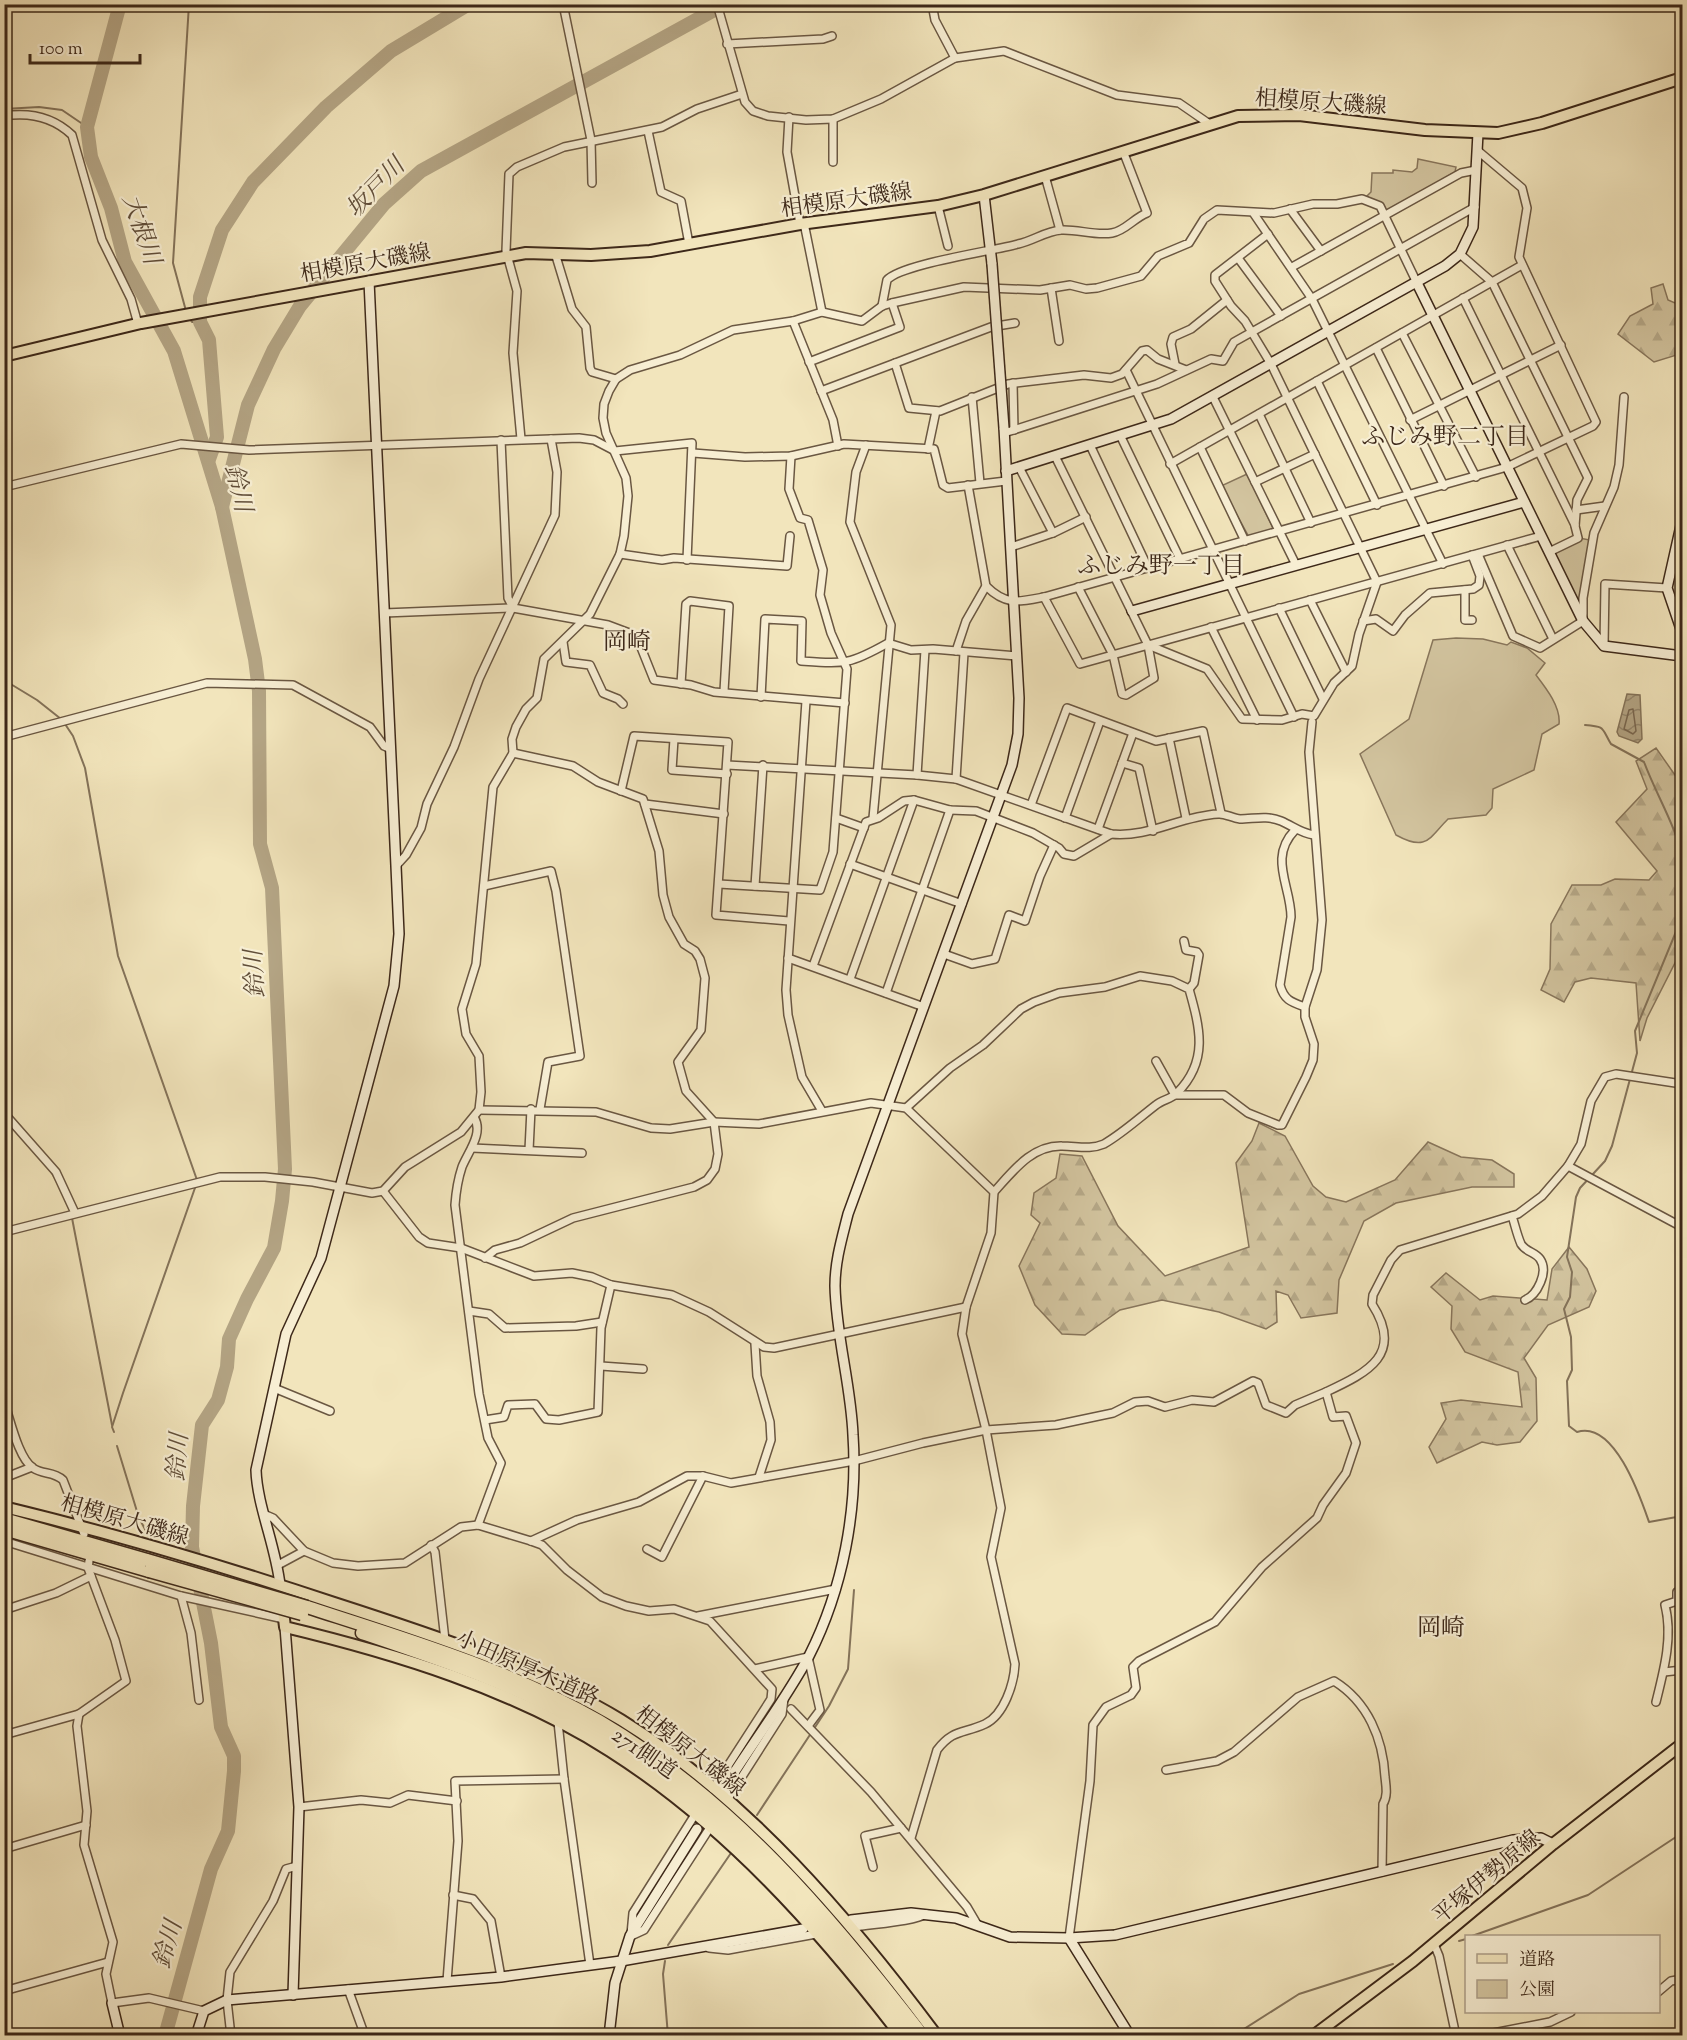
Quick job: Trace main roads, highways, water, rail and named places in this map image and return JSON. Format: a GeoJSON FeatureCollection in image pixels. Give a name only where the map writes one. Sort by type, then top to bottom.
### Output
{"type":"FeatureCollection","features":[{"type":"Feature","properties":{"kind":"highway","name":"小田原厚木道路"},"geometry":{"type":"LineString","coordinates":[[4,1519],[148,1565],[460,1658],[514,1680],[598,1721],[647,1752],[705,1795],[779,1863],[825,1912],[923,2036]]}},
{"type":"Feature","properties":{"kind":"highway","name":"小田原厚木道路"},"geometry":{"type":"LineString","coordinates":[[4,1529],[148,1565]]}},
{"type":"Feature","properties":{"kind":"highway","name":"小田原厚木道路"},"geometry":{"type":"LineString","coordinates":[[307,1611],[459,1666],[512,1688],[596,1730],[643,1760],[698,1801],[773,1871],[818,1919],[910,2036]]}},
{"type":"Feature","properties":{"kind":"main road","name":"相模原大磯線"},"geometry":{"type":"LineString","coordinates":[[4,356],[140,323],[509,255],[619,254],[802,224],[938,206],[984,195],[1208,123],[1238,116],[1273,114],[1478,133],[1506,132],[1683,78]]}},
{"type":"Feature","properties":{"kind":"main road","name":"相模原大磯線"},"geometry":{"type":"LineString","coordinates":[[4,1507],[83,1530],[143,1544],[280,1585],[445,1640],[591,1702],[719,1784],[850,1924],[937,2036]]}},
{"type":"Feature","properties":{"kind":"main road","name":"271側道"},"geometry":{"type":"LineString","coordinates":[[280,1585],[285,1623],[393,1656],[490,1692],[558,1722],[609,1750],[700,1825],[750,1862],[816,1934],[901,2036]]}},
{"type":"Feature","properties":{"kind":"main road","name":"平塚伊勢原線"},"geometry":{"type":"LineString","coordinates":[[1312,2036],[1434,1944],[1553,1844],[1683,1744]]}},
{"type":"Feature","properties":{"kind":"water"},"geometry":{"type":"Polygon","coordinates":[[[1627,694],[1640,695],[1642,739],[1638,743],[1619,736],[1617,732],[1627,694]]]}},
{"type":"Feature","properties":{"kind":"waterway","name":"鈴川"},"geometry":{"type":"LineString","coordinates":[[120,4],[87,127],[91,157],[111,208],[125,262],[174,351],[222,507],[255,659],[259,691],[260,844],[272,888],[285,1169],[274,1248],[229,1339],[227,1367],[218,1400],[202,1425],[193,1506],[192,1547],[211,1643],[221,1727],[234,1756],[234,1771],[228,1831],[211,1869],[165,2036]]}},
{"type":"Feature","properties":{"kind":"waterway","name":"大根川"},"geometry":{"type":"LineString","coordinates":[[186,311],[173,263],[189,4]]}},
{"type":"Feature","properties":{"kind":"waterway","name":"鈴川"},"geometry":{"type":"LineString","coordinates":[[209,459],[217,437],[209,340],[200,322],[200,297],[222,230],[253,182],[326,107],[391,51],[469,4]]}},
{"type":"Feature","properties":{"kind":"waterway","name":"坂戸川"},"geometry":{"type":"LineString","coordinates":[[222,507],[248,405],[274,349],[300,306],[384,204],[421,171],[725,4]]}},
{"type":"Feature","properties":{"kind":"waterway"},"geometry":{"type":"LineString","coordinates":[[4,109],[39,107],[62,110],[87,127]]}},
{"type":"Feature","properties":{"kind":"waterway"},"geometry":{"type":"LineString","coordinates":[[190,319],[192,322],[200,322]]}},
{"type":"Feature","properties":{"kind":"waterway"},"geometry":{"type":"LineString","coordinates":[[4,680],[37,700],[61,719]]}},
{"type":"Feature","properties":{"kind":"waterway"},"geometry":{"type":"LineString","coordinates":[[65,724],[73,736],[85,768],[118,956],[197,1180]]}},
{"type":"Feature","properties":{"kind":"waterway"},"geometry":{"type":"LineString","coordinates":[[1585,725],[1600,727],[1611,744],[1644,762],[1682,853]]}},
{"type":"Feature","properties":{"kind":"waterway"},"geometry":{"type":"LineString","coordinates":[[1682,896],[1680,922],[1635,1031],[1637,1053],[1612,1146],[1605,1161],[1580,1188],[1576,1197],[1567,1257],[1572,1272],[1570,1297],[1564,1309],[1571,1337],[1572,1370],[1567,1381],[1569,1426],[1577,1432],[1590,1431],[1603,1437],[1614,1448],[1632,1479],[1649,1522],[1682,1516]]}},
{"type":"Feature","properties":{"kind":"waterway"},"geometry":{"type":"LineString","coordinates":[[50,1170],[56,1180]]}},
{"type":"Feature","properties":{"kind":"waterway"},"geometry":{"type":"LineString","coordinates":[[114,1432],[112,1427],[123,1393],[196,1185]]}},
{"type":"Feature","properties":{"kind":"waterway"},"geometry":{"type":"LineString","coordinates":[[72,1218],[112,1425]]}},
{"type":"Feature","properties":{"kind":"waterway"},"geometry":{"type":"LineString","coordinates":[[117,1446],[139,1518],[152,1542]]}},
{"type":"Feature","properties":{"kind":"waterway"},"geometry":{"type":"LineString","coordinates":[[757,1815],[829,1706],[848,1669],[854,1590]]}},
{"type":"Feature","properties":{"kind":"waterway"},"geometry":{"type":"LineString","coordinates":[[1475,1935],[1588,1895],[1682,1833]]}},
{"type":"Feature","properties":{"kind":"waterway"},"geometry":{"type":"LineString","coordinates":[[668,1945],[731,1853]]}},
{"type":"Feature","properties":{"kind":"waterway"},"geometry":{"type":"LineString","coordinates":[[1459,1941],[1465,1939]]}},
{"type":"Feature","properties":{"kind":"waterway"},"geometry":{"type":"LineString","coordinates":[[665,1961],[663,1974],[668,2036]]}},
{"type":"Feature","properties":{"kind":"waterway"},"geometry":{"type":"LineString","coordinates":[[1233,2036],[1299,1994],[1393,1964]]}},
{"type":"Feature","properties":{"kind":"district","name":"ふじみ野二丁目"},"geometry":{"type":"Point","coordinates":[1445,436]}},
{"type":"Feature","properties":{"kind":"district","name":"ふじみ野一丁目"},"geometry":{"type":"Point","coordinates":[1161,565]}},
{"type":"Feature","properties":{"kind":"district","name":"岡崎"},"geometry":{"type":"Point","coordinates":[627,641]}},
{"type":"Feature","properties":{"kind":"district","name":"岡崎"},"geometry":{"type":"Point","coordinates":[1441,1627]}}]}
